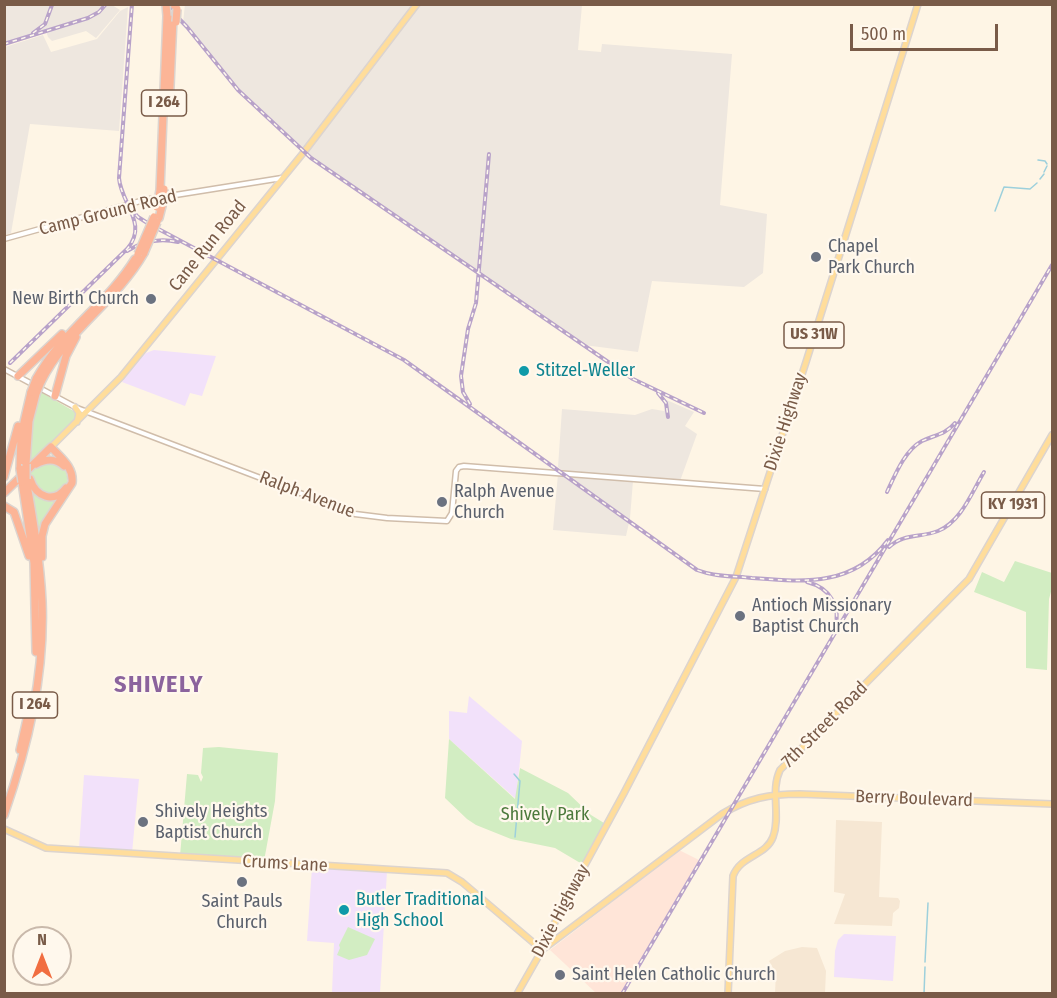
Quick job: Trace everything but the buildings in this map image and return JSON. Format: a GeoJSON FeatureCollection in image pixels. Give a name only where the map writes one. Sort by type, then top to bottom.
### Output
{"type":"FeatureCollection","features":[{"type":"Feature","properties":{"kind":"highway","name":"I 264"},"geometry":{"type":"LineString","coordinates":[[162,189],[173,6]]}},
{"type":"Feature","properties":{"kind":"highway","name":"I 264"},"geometry":{"type":"LineString","coordinates":[[26,467],[21,435],[27,404],[59,343],[125,282],[141,254],[156,217],[162,189],[172,19]]}},
{"type":"Feature","properties":{"kind":"highway"},"geometry":{"type":"LineString","coordinates":[[18,376],[69,328],[91,314]]}},
{"type":"Feature","properties":{"kind":"highway"},"geometry":{"type":"LineString","coordinates":[[55,396],[69,349],[91,314]]}},
{"type":"Feature","properties":{"kind":"highway","name":"I 264"},"geometry":{"type":"LineString","coordinates":[[4,815],[23,756],[36,699],[41,640],[26,479],[26,435],[34,393]]}},
{"type":"Feature","properties":{"kind":"highway"},"geometry":{"type":"LineString","coordinates":[[4,477],[27,404]]}},
{"type":"Feature","properties":{"kind":"highway"},"geometry":{"type":"LineString","coordinates":[[5,491],[28,549],[37,581],[42,580],[43,529],[50,514],[73,481],[69,467],[51,447]]}},
{"type":"Feature","properties":{"kind":"highway","name":"Cane Run Road"},"geometry":{"type":"LineString","coordinates":[[5,491],[26,467],[51,447]]}},
{"type":"Feature","properties":{"kind":"highway"},"geometry":{"type":"LineString","coordinates":[[26,467],[47,460],[58,462],[67,471],[68,483],[59,495],[45,497],[26,479]]}},
{"type":"Feature","properties":{"kind":"highway"},"geometry":{"type":"LineString","coordinates":[[4,506],[14,512]]}},
{"type":"Feature","properties":{"kind":"highway","name":"I 264"},"geometry":{"type":"LineString","coordinates":[[4,801],[21,748],[33,685],[38,591]]}},
{"type":"Feature","properties":{"kind":"main road","name":"Cane Run Road"},"geometry":{"type":"LineString","coordinates":[[51,447],[121,377],[283,178],[417,4]]}},
{"type":"Feature","properties":{"kind":"main road","name":"Dixie Highway"},"geometry":{"type":"LineString","coordinates":[[517,993],[542,950],[562,907],[732,586],[765,489],[918,4]]}},
{"type":"Feature","properties":{"kind":"main road"},"geometry":{"type":"LineString","coordinates":[[75,407],[79,413],[77,422]]}},
{"type":"Feature","properties":{"kind":"main road","name":"7th Street Road"},"geometry":{"type":"LineString","coordinates":[[776,795],[777,776],[784,765],[969,579],[1053,435]]}},
{"type":"Feature","properties":{"kind":"main road"},"geometry":{"type":"LineString","coordinates":[[542,950],[722,814],[750,801],[776,795]]}},
{"type":"Feature","properties":{"kind":"main road","name":"Berry Boulevard"},"geometry":{"type":"LineString","coordinates":[[776,795],[1053,804]]}},
{"type":"Feature","properties":{"kind":"main road","name":"KY 1931"},"geometry":{"type":"LineString","coordinates":[[728,993],[733,876],[740,863],[764,849],[772,839],[776,795]]}},
{"type":"Feature","properties":{"kind":"main road","name":"Crums Lane"},"geometry":{"type":"LineString","coordinates":[[4,829],[46,848],[445,873],[458,879],[542,950]]}},
{"type":"Feature","properties":{"kind":"street","name":"Camp Ground Road"},"geometry":{"type":"LineString","coordinates":[[4,239],[144,200],[283,178]]}},
{"type":"Feature","properties":{"kind":"street","name":"Ralph Avenue"},"geometry":{"type":"LineString","coordinates":[[4,369],[87,412],[365,516],[444,522],[448,520],[452,513],[456,471],[461,466],[765,489]]}},
{"type":"Feature","properties":{"kind":"shaded area"},"geometry":{"type":"Polygon","coordinates":[[[5,4],[112,5],[120,10],[96,38],[86,31],[52,41],[46,31],[5,44],[5,4]]]}},
{"type":"Feature","properties":{"kind":"shaded area"},"geometry":{"type":"Polygon","coordinates":[[[185,4],[582,5],[578,50],[601,52],[602,44],[732,54],[720,205],[767,214],[763,273],[744,287],[652,281],[638,352],[584,345],[304,152],[235,87],[183,23],[185,4]]]}},
{"type":"Feature","properties":{"kind":"shaded area"},"geometry":{"type":"Polygon","coordinates":[[[128,7],[119,131],[30,124],[11,233],[5,235],[5,47],[43,35],[51,52],[97,39],[120,11],[128,7]]]}},
{"type":"Feature","properties":{"kind":"shaded area"},"geometry":{"type":"Polygon","coordinates":[[[154,350],[216,356],[202,396],[190,393],[185,406],[122,382],[146,353],[154,350]]]}},
{"type":"Feature","properties":{"kind":"shaded area"},"geometry":{"type":"Polygon","coordinates":[[[662,398],[694,412],[685,426],[697,434],[680,481],[563,471],[558,467],[562,409],[635,415],[652,409],[664,411],[662,398]]]}},
{"type":"Feature","properties":{"kind":"shaded area"},"geometry":{"type":"Polygon","coordinates":[[[558,474],[633,481],[626,536],[553,530],[558,474]]]}},
{"type":"Feature","properties":{"kind":"shaded area"},"geometry":{"type":"Polygon","coordinates":[[[469,696],[522,741],[516,799],[449,739],[449,711],[467,713],[469,696]]]}},
{"type":"Feature","properties":{"kind":"shaded area"},"geometry":{"type":"Polygon","coordinates":[[[84,775],[139,779],[132,853],[79,849],[84,775]]]}},
{"type":"Feature","properties":{"kind":"shaded area"},"geometry":{"type":"Polygon","coordinates":[[[836,820],[882,822],[879,897],[898,898],[900,901],[899,908],[893,913],[892,926],[834,924],[845,894],[834,892],[836,820]]]}},
{"type":"Feature","properties":{"kind":"shaded area"},"geometry":{"type":"Polygon","coordinates":[[[679,850],[699,860],[621,993],[596,993],[550,950],[679,850]]]}},
{"type":"Feature","properties":{"kind":"shaded area"},"geometry":{"type":"Polygon","coordinates":[[[312,867],[387,871],[380,993],[332,993],[334,943],[307,941],[312,867]]]}},
{"type":"Feature","properties":{"kind":"shaded area"},"geometry":{"type":"Polygon","coordinates":[[[844,934],[896,936],[893,981],[834,977],[835,951],[838,940],[844,934]]]}},
{"type":"Feature","properties":{"kind":"shaded area"},"geometry":{"type":"Polygon","coordinates":[[[802,947],[817,948],[826,971],[825,993],[775,993],[776,973],[769,961],[785,951],[802,947]]]}},
{"type":"Feature","properties":{"kind":"green space"},"geometry":{"type":"Polygon","coordinates":[[[39,391],[77,413],[75,420],[29,463],[30,427],[39,391]]]}},
{"type":"Feature","properties":{"kind":"green space"},"geometry":{"type":"Polygon","coordinates":[[[45,462],[62,467],[66,473],[67,483],[61,492],[45,495],[31,478],[30,472],[45,462]]]}},
{"type":"Feature","properties":{"kind":"green space"},"geometry":{"type":"Polygon","coordinates":[[[30,486],[34,490],[61,497],[45,518],[39,544],[30,486]]]}},
{"type":"Feature","properties":{"kind":"green space"},"geometry":{"type":"Polygon","coordinates":[[[1015,561],[1052,573],[1047,670],[1026,668],[1026,612],[974,592],[982,572],[1004,582],[1015,561]]]}},
{"type":"Feature","properties":{"kind":"green space","name":"Shively Park"},"geometry":{"type":"Polygon","coordinates":[[[449,739],[515,799],[520,768],[568,793],[591,815],[604,823],[582,864],[555,848],[511,839],[467,819],[445,798],[449,739]]]}},
{"type":"Feature","properties":{"kind":"green space"},"geometry":{"type":"Polygon","coordinates":[[[219,747],[278,753],[275,801],[264,861],[180,856],[187,774],[198,775],[201,782],[203,748],[219,747]]]}},
{"type":"Feature","properties":{"kind":"green space"},"geometry":{"type":"Polygon","coordinates":[[[348,927],[375,939],[367,955],[349,960],[337,955],[348,927]]]}},
{"type":"Feature","properties":{"kind":"waterway"},"geometry":{"type":"LineString","coordinates":[[1038,160],[1045,161],[1047,164]]}},
{"type":"Feature","properties":{"kind":"waterway"},"geometry":{"type":"LineString","coordinates":[[1044,172],[1047,166]]}},
{"type":"Feature","properties":{"kind":"waterway"},"geometry":{"type":"LineString","coordinates":[[1040,179],[1044,174]]}},
{"type":"Feature","properties":{"kind":"waterway"},"geometry":{"type":"LineString","coordinates":[[995,211],[1004,187],[1030,189],[1037,183]]}},
{"type":"Feature","properties":{"kind":"waterway"},"geometry":{"type":"LineString","coordinates":[[514,774],[520,781],[515,837]]}},
{"type":"Feature","properties":{"kind":"waterway"},"geometry":{"type":"LineString","coordinates":[[925,962],[928,903]]}},
{"type":"Feature","properties":{"kind":"waterway"},"geometry":{"type":"LineString","coordinates":[[924,994],[925,967]]}},
{"type":"Feature","properties":{"kind":"railway"},"geometry":{"type":"LineString","coordinates":[[4,44],[88,18],[99,12],[106,4]]}},
{"type":"Feature","properties":{"kind":"railway"},"geometry":{"type":"LineString","coordinates":[[10,363],[127,249],[133,240],[135,222],[119,178],[132,4]]}},
{"type":"Feature","properties":{"kind":"railway"},"geometry":{"type":"LineString","coordinates":[[165,4],[187,27],[238,90],[311,158],[633,379],[704,413]]}},
{"type":"Feature","properties":{"kind":"railway"},"geometry":{"type":"LineString","coordinates":[[33,33],[45,24],[52,5]]}},
{"type":"Feature","properties":{"kind":"railway"},"geometry":{"type":"LineString","coordinates":[[470,404],[463,392],[461,376],[468,329],[476,303],[489,154]]}},
{"type":"Feature","properties":{"kind":"railway"},"geometry":{"type":"LineString","coordinates":[[130,208],[149,224],[404,360],[697,570],[718,575],[771,579],[826,578],[843,574],[859,566],[874,555],[888,540]]}},
{"type":"Feature","properties":{"kind":"railway"},"geometry":{"type":"LineString","coordinates":[[127,251],[152,241],[178,242]]}},
{"type":"Feature","properties":{"kind":"railway"},"geometry":{"type":"LineString","coordinates":[[622,994],[1052,265]]}},
{"type":"Feature","properties":{"kind":"railway"},"geometry":{"type":"LineString","coordinates":[[658,393],[666,403],[668,417]]}},
{"type":"Feature","properties":{"kind":"railway"},"geometry":{"type":"LineString","coordinates":[[887,492],[910,450],[922,441],[944,432],[955,423]]}},
{"type":"Feature","properties":{"kind":"railway"},"geometry":{"type":"LineString","coordinates":[[889,547],[900,540],[946,527],[965,506],[984,472]]}},
{"type":"Feature","properties":{"kind":"railway"},"geometry":{"type":"LineString","coordinates":[[807,582],[822,589],[832,600],[837,614],[835,630]]}},
{"type":"Feature","properties":{"kind":"place","name":"Chapel Park Church"},"geometry":{"type":"Point","coordinates":[816,257]}},
{"type":"Feature","properties":{"kind":"place","name":"New Birth Church"},"geometry":{"type":"Point","coordinates":[151,299]}},
{"type":"Feature","properties":{"kind":"place","name":"Stitzel-Weller"},"geometry":{"type":"Point","coordinates":[524,371]}},
{"type":"Feature","properties":{"kind":"place","name":"Ralph Avenue Church"},"geometry":{"type":"Point","coordinates":[442,502]}},
{"type":"Feature","properties":{"kind":"place","name":"Antioch Missionary Baptist Church"},"geometry":{"type":"Point","coordinates":[740,616]}},
{"type":"Feature","properties":{"kind":"place","name":"Shively Heights Baptist Church"},"geometry":{"type":"Point","coordinates":[143,822]}},
{"type":"Feature","properties":{"kind":"place","name":"Saint Pauls Church"},"geometry":{"type":"Point","coordinates":[242,882]}},
{"type":"Feature","properties":{"kind":"place","name":"Butler Traditional High School"},"geometry":{"type":"Point","coordinates":[344,910]}},
{"type":"Feature","properties":{"kind":"place","name":"Saint Helen Catholic Church"},"geometry":{"type":"Point","coordinates":[560,975]}},
{"type":"Feature","properties":{"kind":"district","name":"SHIVELY"},"geometry":{"type":"Point","coordinates":[159,685]}}]}
